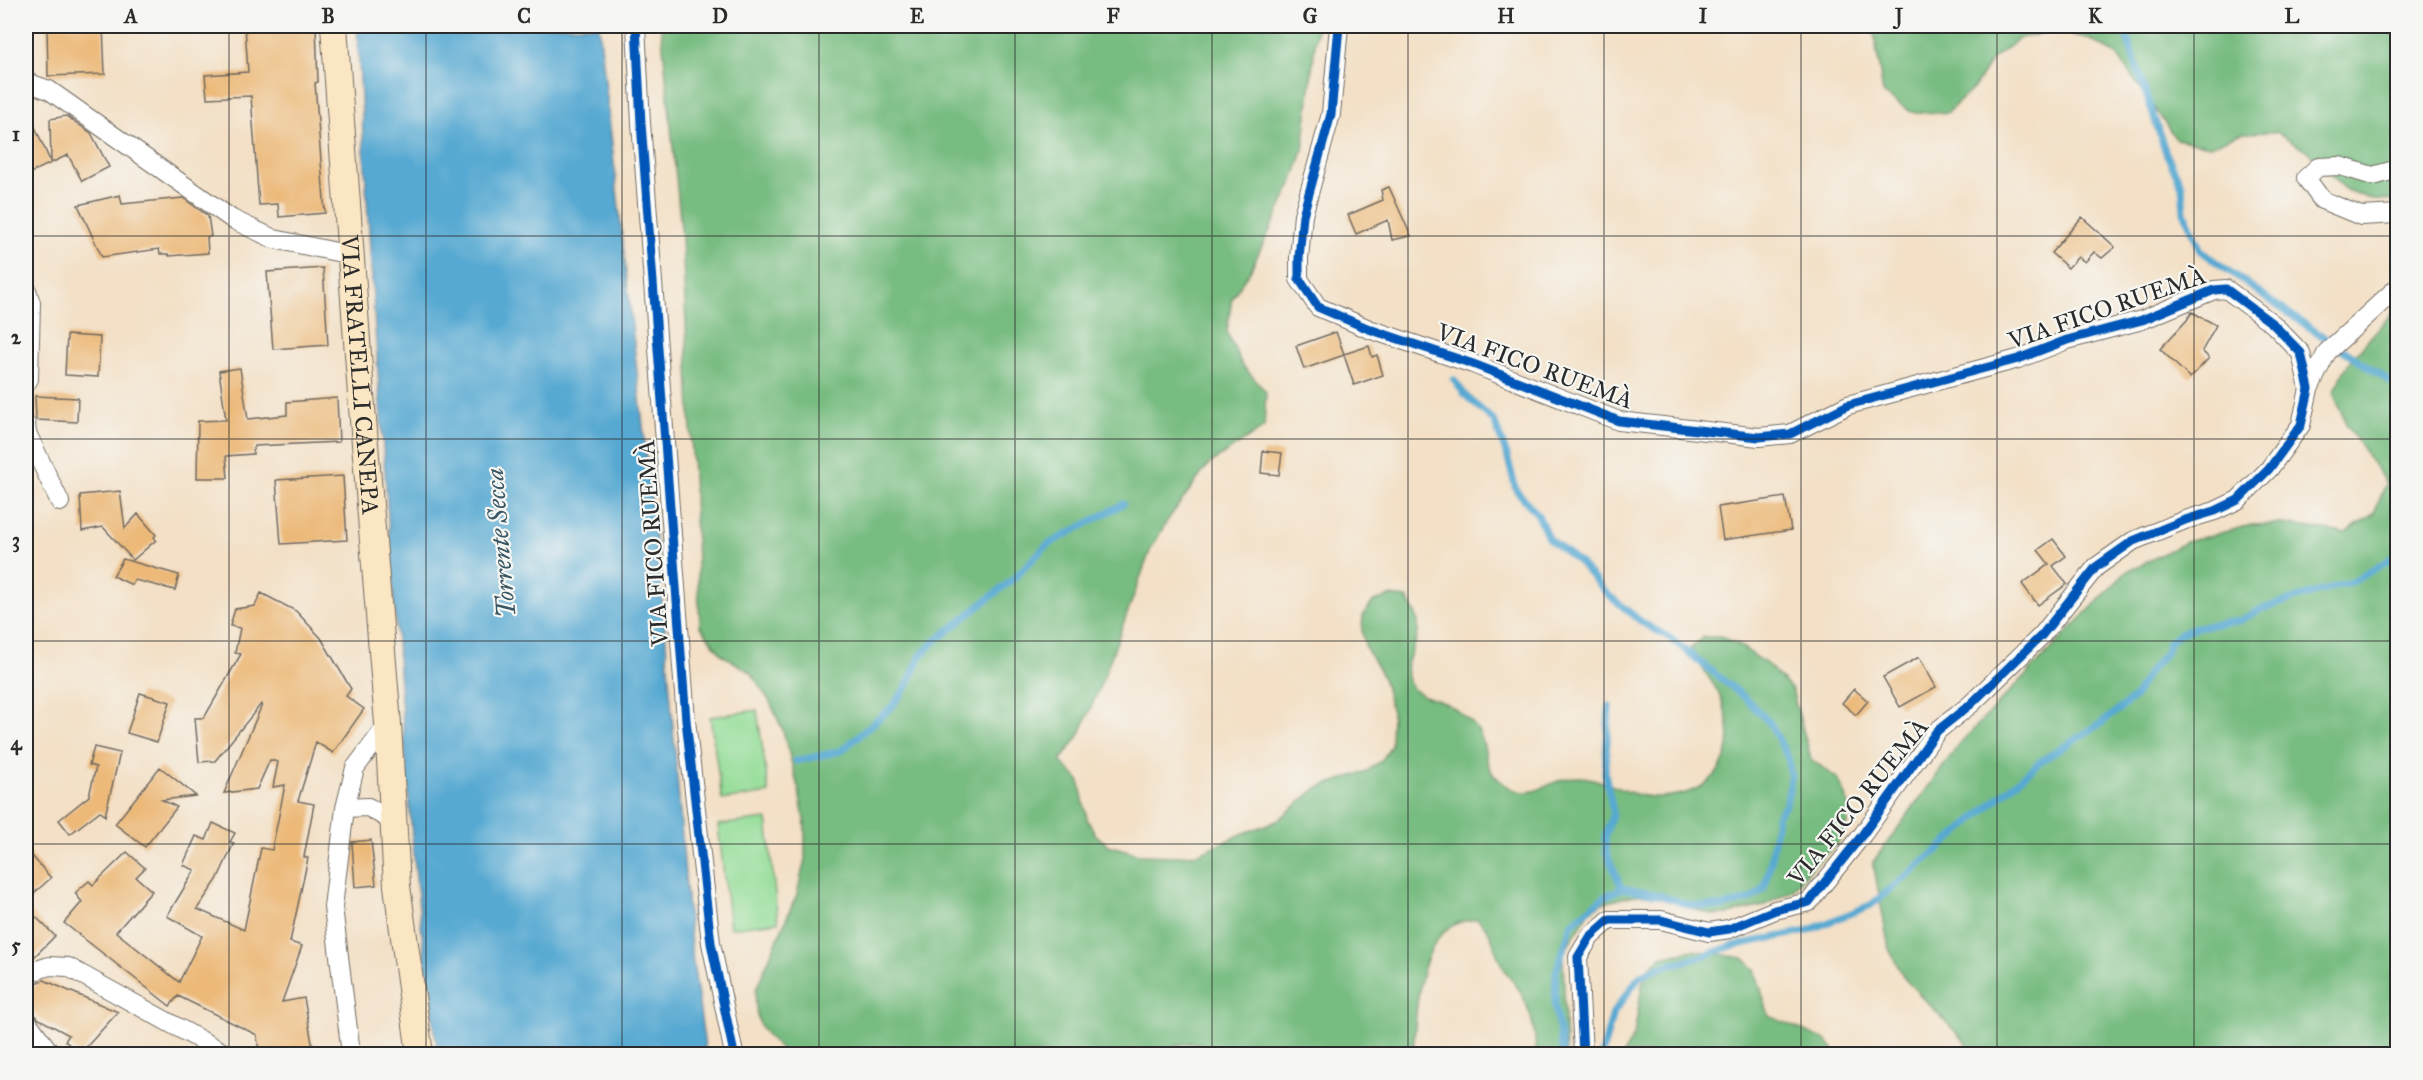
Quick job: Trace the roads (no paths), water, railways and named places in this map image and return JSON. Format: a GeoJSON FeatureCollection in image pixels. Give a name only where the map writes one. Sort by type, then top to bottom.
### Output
{"type":"FeatureCollection","features":[{"type":"Feature","properties":{"kind":"main road","name":"VIA FRATELLI CANEPA"},"geometry":{"type":"LineString","coordinates":[[334,26],[388,724],[397,886],[420,1054]]}},
{"type":"Feature","properties":{"kind":"street","name":"VIA FICO RUEMÀ"},"geometry":{"type":"LineString","coordinates":[[636,26],[641,123],[686,720],[711,943],[734,1054]]}},
{"type":"Feature","properties":{"kind":"street","name":"VIA FICO RUEMÀ"},"geometry":{"type":"LineString","coordinates":[[1339,26],[1331,114],[1303,215],[1299,258],[1299,279],[1318,307],[1370,329],[1473,364],[1619,421],[1759,437],[1790,434],[1848,405],[2018,359],[2067,340],[2142,320],[2214,290],[2226,289],[2272,324],[2301,353],[2308,389],[2301,425],[2269,469],[2238,500],[2215,511],[2185,520],[2133,541],[2096,567],[2042,635],[1971,704],[1937,731],[1863,834],[1809,902],[1775,910],[1729,929],[1708,932],[1661,920],[1609,920],[1590,937],[1578,957],[1583,1054]]}},
{"type":"Feature","properties":{"kind":"street"},"geometry":{"type":"LineString","coordinates":[[26,82],[49,90],[232,219],[274,239],[351,255]]}},
{"type":"Feature","properties":{"kind":"street"},"geometry":{"type":"LineString","coordinates":[[2397,169],[2373,176],[2340,166],[2318,167],[2306,178],[2322,200],[2361,216],[2397,214]]}},
{"type":"Feature","properties":{"kind":"street"},"geometry":{"type":"LineString","coordinates":[[26,287],[31,303],[29,379],[26,383]]}},
{"type":"Feature","properties":{"kind":"street"},"geometry":{"type":"LineString","coordinates":[[2308,389],[2327,352],[2397,287]]}},
{"type":"Feature","properties":{"kind":"street"},"geometry":{"type":"LineString","coordinates":[[26,424],[27,433],[60,502]]}},
{"type":"Feature","properties":{"kind":"street"},"geometry":{"type":"LineString","coordinates":[[351,1054],[333,907],[345,808],[355,768],[388,724]]}},
{"type":"Feature","properties":{"kind":"street"},"geometry":{"type":"LineString","coordinates":[[345,808],[368,807],[392,821]]}},
{"type":"Feature","properties":{"kind":"street"},"geometry":{"type":"LineString","coordinates":[[26,974],[49,966],[68,967],[226,1054]]}},
{"type":"Feature","properties":{"kind":"street"},"geometry":{"type":"LineString","coordinates":[[26,1020],[51,1054]]}},
{"type":"Feature","properties":{"kind":"water","name":"Torrente Secca"},"geometry":{"type":"Polygon","coordinates":[[[357,26],[599,26],[664,617],[691,947],[706,1054],[438,1054],[422,937],[406,762],[378,375],[357,26]]]}},
{"type":"Feature","properties":{"kind":"waterway"},"geometry":{"type":"LineString","coordinates":[[2123,26],[2166,153],[2182,186],[2184,212],[2201,251],[2398,387]]}},
{"type":"Feature","properties":{"kind":"waterway"},"geometry":{"type":"LineString","coordinates":[[1454,380],[1466,396],[1494,421],[1507,455],[1516,490],[1538,515],[1548,538],[1580,563],[1607,594],[1643,623],[1670,638],[1743,696],[1770,723],[1789,760],[1791,780],[1786,804],[1777,816],[1771,861],[1764,889],[1751,899],[1721,907],[1689,905],[1659,895],[1622,888],[1604,897],[1572,923],[1556,971],[1555,1005],[1563,1054]]}},
{"type":"Feature","properties":{"kind":"waterway"},"geometry":{"type":"LineString","coordinates":[[796,761],[841,751],[891,708],[907,686],[921,655],[934,642],[1012,580],[1047,545],[1123,504]]}},
{"type":"Feature","properties":{"kind":"waterway"},"geometry":{"type":"LineString","coordinates":[[1602,1054],[1613,1013],[1641,975],[1660,967],[1732,946],[1807,931],[1871,905],[2041,761],[2103,722],[2135,697],[2145,677],[2167,651],[2169,642],[2180,634],[2196,627],[2239,621],[2261,609],[2354,581],[2398,553]]}},
{"type":"Feature","properties":{"kind":"waterway"},"geometry":{"type":"LineString","coordinates":[[1609,706],[1605,773],[1613,812],[1605,837],[1606,852],[1622,888]]}}]}
